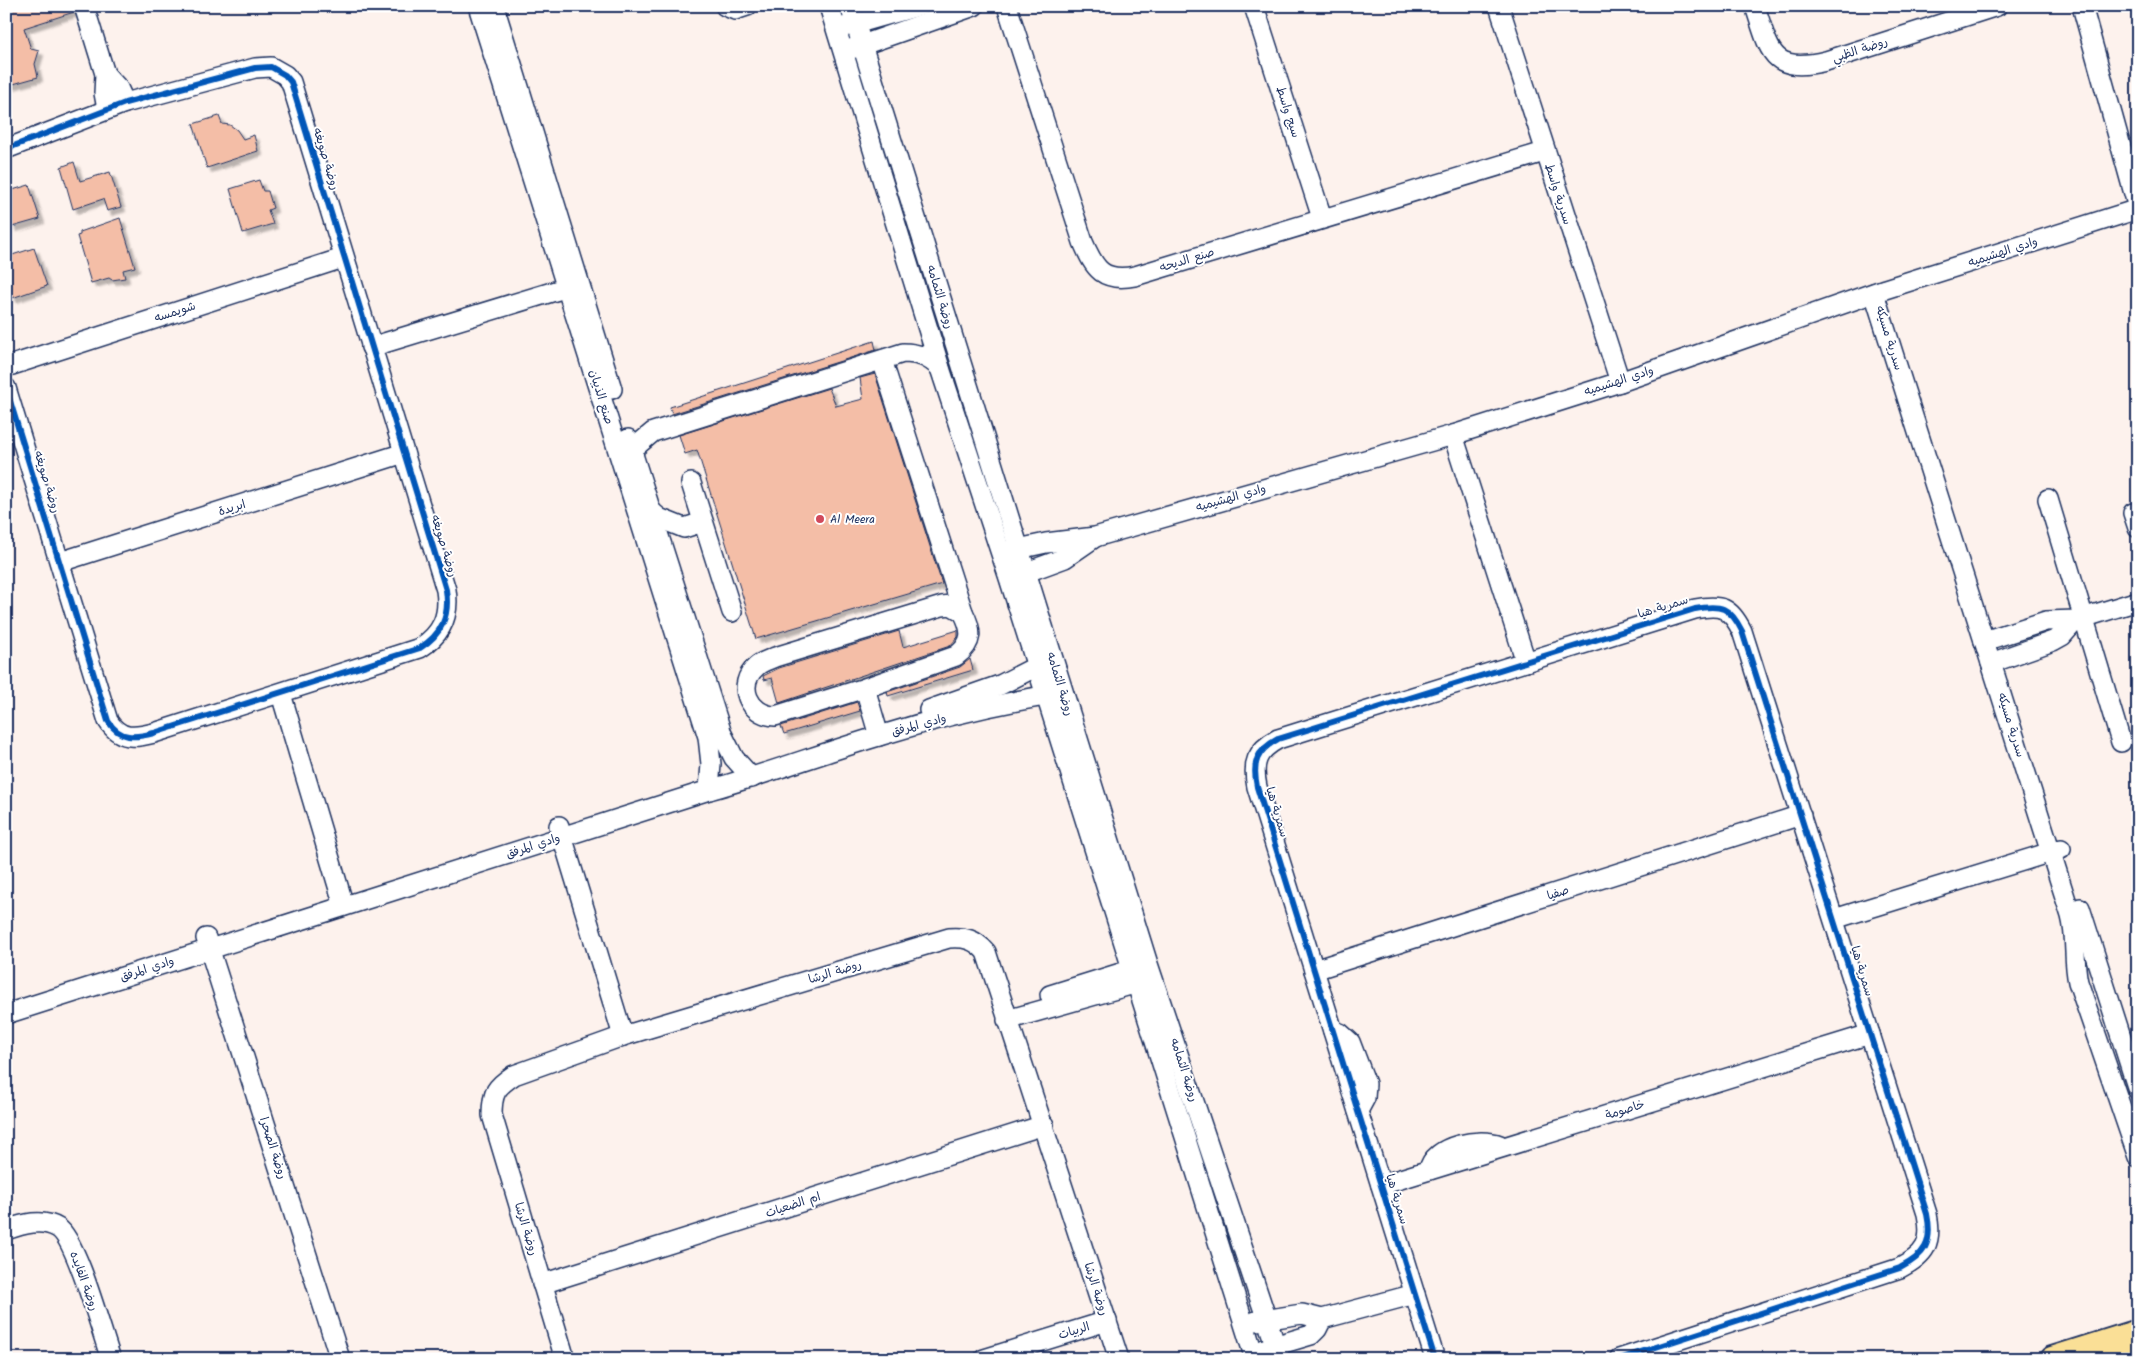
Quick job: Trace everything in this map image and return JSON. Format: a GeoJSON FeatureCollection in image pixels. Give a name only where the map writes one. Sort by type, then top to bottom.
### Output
{"type":"FeatureCollection","features":[{"type":"Feature","properties":{"kind":"main road"},"geometry":{"type":"LineString","coordinates":[[2052,1359],[2138,1332]]}},
{"type":"Feature","properties":{"kind":"main road"},"geometry":{"type":"LineString","coordinates":[[2120,1359],[2138,1353]]}},
{"type":"Feature","properties":{"kind":"street"},"geometry":{"type":"LineString","coordinates":[[84,6],[105,74],[118,88],[116,106]]}},
{"type":"Feature","properties":{"kind":"street","name":"صنع الذيبان"},"geometry":{"type":"LineString","coordinates":[[478,6],[573,286],[624,427],[722,734],[734,758],[747,774]]}},
{"type":"Feature","properties":{"kind":"street","name":"صنع الذيبان"},"geometry":{"type":"LineString","coordinates":[[494,6],[573,286],[708,736],[710,784]]}},
{"type":"Feature","properties":{"kind":"street"},"geometry":{"type":"LineString","coordinates":[[725,6],[735,10],[747,6]]}},
{"type":"Feature","properties":{"kind":"street","name":"روضة الثمامه"},"geometry":{"type":"LineString","coordinates":[[829,6],[940,368],[1010,551]]}},
{"type":"Feature","properties":{"kind":"street"},"geometry":{"type":"LineString","coordinates":[[836,30],[853,15],[918,6]]}},
{"type":"Feature","properties":{"kind":"street"},"geometry":{"type":"LineString","coordinates":[[843,52],[974,6]]}},
{"type":"Feature","properties":{"kind":"street","name":"صنع الديحه"},"geometry":{"type":"LineString","coordinates":[[1007,6],[1083,242],[1100,273],[1112,278],[1135,276],[1544,152]]}},
{"type":"Feature","properties":{"kind":"street","name":"سيج واسط"},"geometry":{"type":"LineString","coordinates":[[1254,6],[1322,218]]}},
{"type":"Feature","properties":{"kind":"street","name":"سدرية واسط"},"geometry":{"type":"LineString","coordinates":[[1499,6],[1544,152],[1620,382]]}},
{"type":"Feature","properties":{"kind":"street","name":"روضة الظبي"},"geometry":{"type":"LineString","coordinates":[[1755,6],[1774,56],[1781,62],[1798,66],[1826,61],[1997,6]]}},
{"type":"Feature","properties":{"kind":"street"},"geometry":{"type":"LineString","coordinates":[[2082,6],[2138,209]]}},
{"type":"Feature","properties":{"kind":"street","name":"روضة الثمامه"},"geometry":{"type":"LineString","coordinates":[[853,15],[1010,551],[1142,974],[1254,1356]]}},
{"type":"Feature","properties":{"kind":"street","name":"روضة صويغه"},"geometry":{"type":"LineString","coordinates":[[6,149],[116,106],[255,68],[271,67],[285,75],[291,82],[446,590],[448,602],[445,622],[431,641],[420,648],[154,734],[126,737],[119,733],[108,721],[6,388]]}},
{"type":"Feature","properties":{"kind":"street","name":"وادي الهشيميه"},"geometry":{"type":"LineString","coordinates":[[1010,551],[1072,539],[1095,538],[1453,435],[1620,382],[1880,291],[2138,209]]}},
{"type":"Feature","properties":{"kind":"street","name":"شويمسه"},"geometry":{"type":"LineString","coordinates":[[6,367],[344,258]]}},
{"type":"Feature","properties":{"kind":"street"},"geometry":{"type":"LineString","coordinates":[[371,347],[573,286]]}},
{"type":"Feature","properties":{"kind":"street","name":"سدرية مسيكه"},"geometry":{"type":"LineString","coordinates":[[1880,291],[2056,851],[2134,1063],[2138,1090]]}},
{"type":"Feature","properties":{"kind":"street"},"geometry":{"type":"LineString","coordinates":[[903,353],[919,336],[926,322]]}},
{"type":"Feature","properties":{"kind":"street"},"geometry":{"type":"LineString","coordinates":[[624,427],[636,431],[653,432],[903,353],[920,355],[934,362],[940,368]]}},
{"type":"Feature","properties":{"kind":"street"},"geometry":{"type":"LineString","coordinates":[[882,360],[963,612],[970,637],[967,646],[956,656],[865,688],[776,716],[766,716],[751,706],[746,692],[750,673],[758,664],[775,657],[942,606],[951,604],[963,612]]}},
{"type":"Feature","properties":{"kind":"street"},"geometry":{"type":"LineString","coordinates":[[633,456],[634,448],[653,432]]}},
{"type":"Feature","properties":{"kind":"street"},"geometry":{"type":"LineString","coordinates":[[1453,435],[1526,662]]}},
{"type":"Feature","properties":{"kind":"street","name":"ابريدة"},"geometry":{"type":"LineString","coordinates":[[60,562],[404,454]]}},
{"type":"Feature","properties":{"kind":"street"},"geometry":{"type":"LineString","coordinates":[[691,483],[732,612]]}},
{"type":"Feature","properties":{"kind":"street"},"geometry":{"type":"LineString","coordinates":[[2048,498],[2080,619],[2121,742]]}},
{"type":"Feature","properties":{"kind":"street"},"geometry":{"type":"LineString","coordinates":[[651,511],[659,518],[684,528]]}},
{"type":"Feature","properties":{"kind":"street"},"geometry":{"type":"LineString","coordinates":[[668,563],[669,550],[684,528],[703,522]]}},
{"type":"Feature","properties":{"kind":"street","name":"وادي الهشيميه"},"geometry":{"type":"LineString","coordinates":[[1018,575],[1065,558],[1095,538]]}},
{"type":"Feature","properties":{"kind":"street"},"geometry":{"type":"LineString","coordinates":[[1989,639],[2046,621],[2080,619],[2138,601]]}},
{"type":"Feature","properties":{"kind":"street","name":"سمرية هيا"},"geometry":{"type":"LineString","coordinates":[[1435,1359],[1257,787],[1256,766],[1260,752],[1278,739],[1707,606],[1728,610],[1735,617],[1742,631],[1927,1214],[1929,1233],[1921,1255],[1900,1268],[1619,1359]]}},
{"type":"Feature","properties":{"kind":"street"},"geometry":{"type":"LineString","coordinates":[[1996,661],[2053,641],[2080,619]]}},
{"type":"Feature","properties":{"kind":"street","name":"وادي المرفق"},"geometry":{"type":"LineString","coordinates":[[6,1002],[203,945],[710,784],[747,774],[878,731],[994,688],[1044,663]]}},
{"type":"Feature","properties":{"kind":"street"},"geometry":{"type":"LineString","coordinates":[[865,688],[878,731]]}},
{"type":"Feature","properties":{"kind":"street"},"geometry":{"type":"LineString","coordinates":[[281,694],[343,901]]}},
{"type":"Feature","properties":{"kind":"street","name":"وادي المرفق"},"geometry":{"type":"LineString","coordinates":[[878,731],[994,705],[1054,694]]}},
{"type":"Feature","properties":{"kind":"street","name":"صفيا"},"geometry":{"type":"LineString","coordinates":[[1314,970],[1801,815]]}},
{"type":"Feature","properties":{"kind":"street"},"geometry":{"type":"LineString","coordinates":[[561,831],[623,1036]]}},
{"type":"Feature","properties":{"kind":"street"},"geometry":{"type":"LineString","coordinates":[[1834,919],[2056,851]]}},
{"type":"Feature","properties":{"kind":"street","name":"سدرية مسيكه"},"geometry":{"type":"LineString","coordinates":[[2056,851],[2073,924],[2074,959],[2078,982],[2138,1157]]}},
{"type":"Feature","properties":{"kind":"street","name":"روضة الرشا"},"geometry":{"type":"LineString","coordinates":[[565,1359],[492,1114],[492,1101],[499,1085],[514,1074],[623,1036],[949,938],[958,937],[973,940],[986,952],[1119,1359]]}},
{"type":"Feature","properties":{"kind":"street","name":"وادي المرفق"},"geometry":{"type":"LineString","coordinates":[[6,1014],[203,945]]}},
{"type":"Feature","properties":{"kind":"street","name":"روضة الصحرا"},"geometry":{"type":"LineString","coordinates":[[203,945],[329,1359]]}},
{"type":"Feature","properties":{"kind":"street","name":"روضة الصحرا"},"geometry":{"type":"LineString","coordinates":[[203,945],[340,1359]]}},
{"type":"Feature","properties":{"kind":"street"},"geometry":{"type":"LineString","coordinates":[[1006,1015],[1142,974]]}},
{"type":"Feature","properties":{"kind":"street","name":"روضة الثمامه"},"geometry":{"type":"LineString","coordinates":[[1142,974],[1278,1352]]}},
{"type":"Feature","properties":{"kind":"street","name":"خاصومة"},"geometry":{"type":"LineString","coordinates":[[1381,1185],[1870,1034]]}},
{"type":"Feature","properties":{"kind":"street"},"geometry":{"type":"LineString","coordinates":[[2107,1070],[2134,1063]]}},
{"type":"Feature","properties":{"kind":"street","name":"ام الضعيات"},"geometry":{"type":"LineString","coordinates":[[542,1284],[1044,1125]]}},
{"type":"Feature","properties":{"kind":"street","name":"روضة الفايده"},"geometry":{"type":"LineString","coordinates":[[6,1230],[31,1222],[47,1224],[58,1228],[64,1233],[75,1252],[111,1359]]}},
{"type":"Feature","properties":{"kind":"street"},"geometry":{"type":"LineString","coordinates":[[1244,1324],[1302,1314],[1322,1319],[1415,1294]]}},
{"type":"Feature","properties":{"kind":"street"},"geometry":{"type":"LineString","coordinates":[[1254,1356],[1278,1352],[1311,1335],[1317,1329],[1322,1319]]}},
{"type":"Feature","properties":{"kind":"street","name":"الربيات"},"geometry":{"type":"LineString","coordinates":[[984,1359],[1107,1321]]}},
{"type":"Feature","properties":{"kind":"building"},"geometry":{"type":"Polygon","coordinates":[[[6,6],[73,6],[74,12],[24,28],[31,49],[39,51],[35,64],[38,77],[6,86],[6,6]]]}},
{"type":"Feature","properties":{"kind":"building"},"geometry":{"type":"Polygon","coordinates":[[[219,116],[222,124],[230,125],[237,130],[243,139],[254,135],[258,151],[207,168],[193,124],[219,116]]]}},
{"type":"Feature","properties":{"kind":"building"},"geometry":{"type":"Polygon","coordinates":[[[74,162],[80,181],[110,172],[121,207],[107,211],[103,199],[73,209],[61,167],[74,162]]]}},
{"type":"Feature","properties":{"kind":"building"},"geometry":{"type":"Polygon","coordinates":[[[259,180],[263,191],[268,191],[273,208],[268,210],[273,224],[243,233],[230,189],[259,180]]]}},
{"type":"Feature","properties":{"kind":"building"},"geometry":{"type":"Polygon","coordinates":[[[29,185],[40,219],[12,227],[7,210],[10,209],[6,192],[29,185]]]}},
{"type":"Feature","properties":{"kind":"building"},"geometry":{"type":"Polygon","coordinates":[[[120,218],[135,267],[123,270],[125,278],[112,280],[109,278],[91,283],[77,236],[80,235],[80,232],[120,218]]]}},
{"type":"Feature","properties":{"kind":"building"},"geometry":{"type":"Polygon","coordinates":[[[34,248],[47,286],[12,298],[6,280],[6,257],[34,248]]]}},
{"type":"Feature","properties":{"kind":"building"},"geometry":{"type":"Polygon","coordinates":[[[874,341],[876,350],[672,414],[670,407],[874,341]]]}},
{"type":"Feature","properties":{"kind":"building","name":"Al Meera"},"geometry":{"type":"Polygon","coordinates":[[[875,374],[942,584],[756,639],[697,450],[685,454],[679,435],[829,388],[836,406],[863,399],[860,378],[875,374]]]}},
{"type":"Feature","properties":{"kind":"building"},"geometry":{"type":"Polygon","coordinates":[[[958,630],[958,637],[950,646],[779,703],[772,678],[764,680],[763,676],[779,668],[899,631],[903,647],[958,630]]]}},
{"type":"Feature","properties":{"kind":"building"},"geometry":{"type":"Polygon","coordinates":[[[970,659],[973,670],[888,696],[887,692],[960,667],[970,659]]]}},
{"type":"Feature","properties":{"kind":"building"},"geometry":{"type":"Polygon","coordinates":[[[857,702],[860,711],[784,734],[781,726],[857,702]]]}},
{"type":"Feature","properties":{"kind":"cycle path"},"geometry":{"type":"LineString","coordinates":[[6,149],[125,103],[255,68],[271,67],[285,75],[291,82],[446,590],[447,608],[443,624],[434,637],[420,648],[154,733],[128,736],[118,732],[108,721],[6,388]]}},
{"type":"Feature","properties":{"kind":"cycle path"},"geometry":{"type":"LineString","coordinates":[[1435,1359],[1257,787],[1255,771],[1257,758],[1265,748],[1278,739],[1695,609],[1718,607],[1729,612],[1742,631],[1927,1214],[1929,1233],[1928,1240],[1921,1253],[1900,1268],[1619,1359]]}},
{"type":"Feature","properties":{"kind":"place","name":"Al Meera"},"geometry":{"type":"Point","coordinates":[820,519]}}]}
